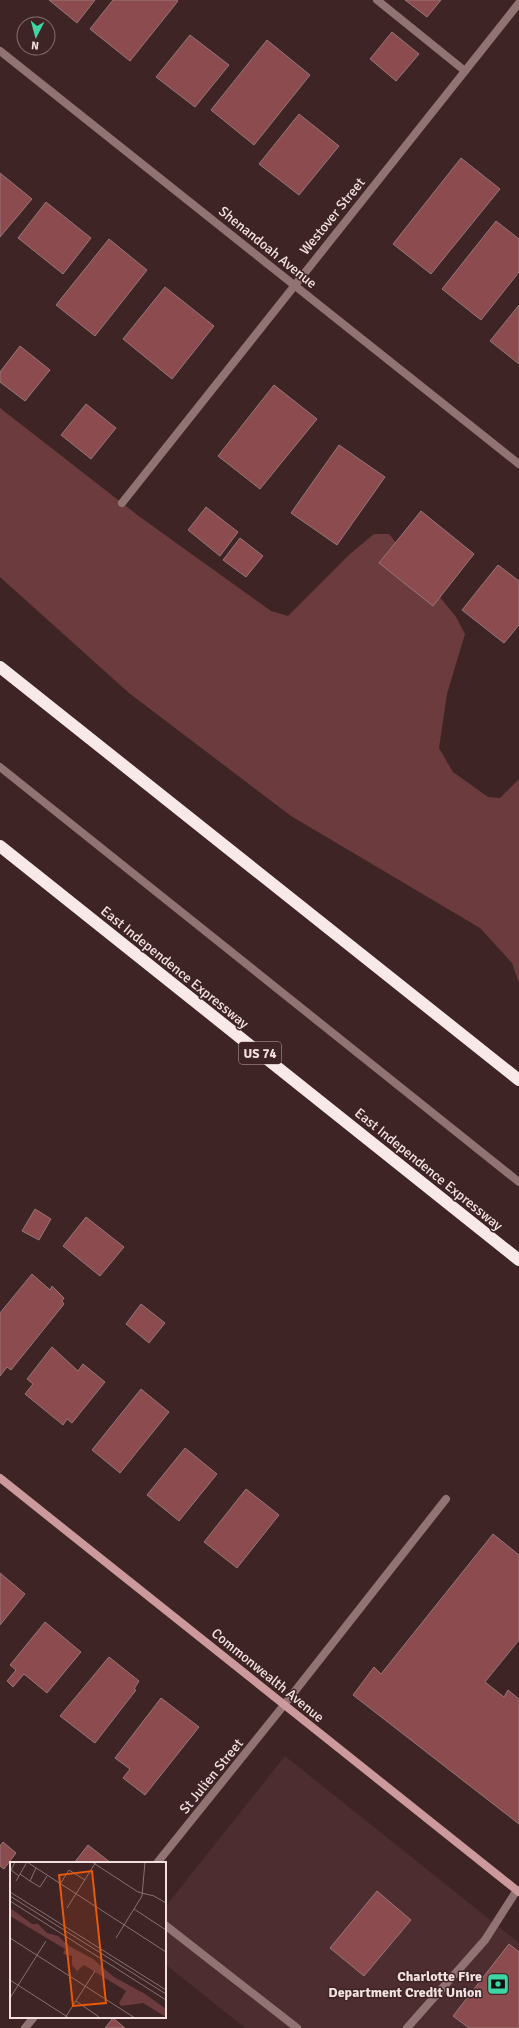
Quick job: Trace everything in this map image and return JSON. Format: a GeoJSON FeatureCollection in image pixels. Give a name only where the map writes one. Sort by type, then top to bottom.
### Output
{"type":"FeatureCollection","features":[{"type":"Feature","properties":{"kind":"highway"},"geometry":{"type":"LineString","coordinates":[[0,667],[519,1080]]}},
{"type":"Feature","properties":{"kind":"highway","name":"East Independence Expressway"},"geometry":{"type":"LineString","coordinates":[[0,846],[519,1260]]}},
{"type":"Feature","properties":{"kind":"street"},"geometry":{"type":"LineString","coordinates":[[377,0],[465,71]]}},
{"type":"Feature","properties":{"kind":"street","name":"Westover Street"},"geometry":{"type":"LineString","coordinates":[[122,503],[519,3]]}},
{"type":"Feature","properties":{"kind":"street","name":"Shenandoah Avenue"},"geometry":{"type":"LineString","coordinates":[[0,51],[519,464]]}},
{"type":"Feature","properties":{"kind":"street"},"geometry":{"type":"LineString","coordinates":[[0,767],[519,1182]]}},
{"type":"Feature","properties":{"kind":"street","name":"Commonwealth Avenue"},"geometry":{"type":"LineString","coordinates":[[0,1478],[518,1891]]}},
{"type":"Feature","properties":{"kind":"street","name":"St Julien Street"},"geometry":{"type":"LineString","coordinates":[[159,1862],[446,1499]]}},
{"type":"Feature","properties":{"kind":"street"},"geometry":{"type":"LineString","coordinates":[[408,2028],[486,1940],[518,1891]]}},
{"type":"Feature","properties":{"kind":"street"},"geometry":{"type":"LineString","coordinates":[[166,1926],[297,2028]]}},
{"type":"Feature","properties":{"kind":"street"},"geometry":{"type":"LineString","coordinates":[[25,2028],[33,2018]]}},
{"type":"Feature","properties":{"kind":"shaded area"},"geometry":{"type":"Polygon","coordinates":[[[0,408],[140,517],[271,611],[288,616],[350,554],[374,534],[389,534],[456,617],[465,634],[447,694],[439,748],[453,772],[488,797],[500,798],[519,779],[519,983],[512,963],[480,928],[291,816],[129,693],[0,577],[0,408]]]}},
{"type":"Feature","properties":{"kind":"shaded area"},"geometry":{"type":"Polygon","coordinates":[[[285,1756],[519,1943],[519,2028],[245,2028],[166,1965],[166,1906],[285,1756]]]}},
{"type":"Feature","properties":{"kind":"building"},"geometry":{"type":"Polygon","coordinates":[[[49,0],[95,0],[77,23],[49,0]]]}},
{"type":"Feature","properties":{"kind":"building"},"geometry":{"type":"Polygon","coordinates":[[[113,0],[178,1],[130,61],[90,29],[113,0]]]}},
{"type":"Feature","properties":{"kind":"building"},"geometry":{"type":"Polygon","coordinates":[[[405,0],[441,0],[427,17],[405,0]]]}},
{"type":"Feature","properties":{"kind":"building"},"geometry":{"type":"Polygon","coordinates":[[[392,32],[419,54],[396,81],[370,59],[392,32]]]}},
{"type":"Feature","properties":{"kind":"building"},"geometry":{"type":"Polygon","coordinates":[[[190,35],[229,65],[195,107],[156,77],[190,35]]]}},
{"type":"Feature","properties":{"kind":"building"},"geometry":{"type":"Polygon","coordinates":[[[267,40],[310,75],[254,145],[211,110],[267,40]]]}},
{"type":"Feature","properties":{"kind":"building"},"geometry":{"type":"Polygon","coordinates":[[[299,114],[339,146],[299,195],[259,164],[299,114]]]}},
{"type":"Feature","properties":{"kind":"building"},"geometry":{"type":"Polygon","coordinates":[[[461,158],[500,189],[431,274],[393,244],[461,158]]]}},
{"type":"Feature","properties":{"kind":"building"},"geometry":{"type":"Polygon","coordinates":[[[0,173],[32,199],[0,237],[0,173]]]}},
{"type":"Feature","properties":{"kind":"building"},"geometry":{"type":"Polygon","coordinates":[[[46,202],[91,238],[63,274],[18,238],[46,202]]]}},
{"type":"Feature","properties":{"kind":"building"},"geometry":{"type":"Polygon","coordinates":[[[496,221],[519,239],[519,272],[481,320],[442,289],[496,221]]]}},
{"type":"Feature","properties":{"kind":"building"},"geometry":{"type":"Polygon","coordinates":[[[109,239],[147,270],[95,336],[56,305],[109,239]]]}},
{"type":"Feature","properties":{"kind":"building"},"geometry":{"type":"Polygon","coordinates":[[[165,287],[214,326],[172,379],[123,339],[165,287]]]}},
{"type":"Feature","properties":{"kind":"building"},"geometry":{"type":"Polygon","coordinates":[[[519,305],[519,364],[490,341],[519,305]]]}},
{"type":"Feature","properties":{"kind":"building"},"geometry":{"type":"Polygon","coordinates":[[[20,346],[50,370],[25,401],[0,382],[0,372],[20,346]]]}},
{"type":"Feature","properties":{"kind":"building"},"geometry":{"type":"Polygon","coordinates":[[[274,385],[317,419],[260,489],[218,456],[274,385]]]}},
{"type":"Feature","properties":{"kind":"building"},"geometry":{"type":"Polygon","coordinates":[[[86,404],[116,428],[91,459],[61,435],[86,404]]]}},
{"type":"Feature","properties":{"kind":"building"},"geometry":{"type":"Polygon","coordinates":[[[339,445],[385,477],[337,545],[291,513],[339,445]]]}},
{"type":"Feature","properties":{"kind":"building"},"geometry":{"type":"Polygon","coordinates":[[[206,507],[238,532],[220,556],[188,530],[206,507]]]}},
{"type":"Feature","properties":{"kind":"building"},"geometry":{"type":"Polygon","coordinates":[[[421,511],[474,554],[433,606],[379,563],[421,511]]]}},
{"type":"Feature","properties":{"kind":"building"},"geometry":{"type":"Polygon","coordinates":[[[240,538],[263,556],[246,577],[223,560],[240,538]]]}},
{"type":"Feature","properties":{"kind":"building"},"geometry":{"type":"Polygon","coordinates":[[[498,565],[519,581],[519,625],[504,643],[462,610],[498,565]]]}},
{"type":"Feature","properties":{"kind":"building"},"geometry":{"type":"Polygon","coordinates":[[[35,1209],[51,1219],[39,1240],[22,1231],[35,1209]]]}},
{"type":"Feature","properties":{"kind":"building"},"geometry":{"type":"Polygon","coordinates":[[[86,1217],[124,1247],[100,1276],[63,1246],[86,1217]]]}},
{"type":"Feature","properties":{"kind":"building"},"geometry":{"type":"Polygon","coordinates":[[[32,1274],[50,1290],[52,1286],[64,1298],[62,1301],[64,1304],[11,1370],[7,1367],[0,1376],[0,1313],[32,1274]]]}},
{"type":"Feature","properties":{"kind":"building"},"geometry":{"type":"Polygon","coordinates":[[[141,1304],[165,1323],[149,1343],[126,1324],[141,1304]]]}},
{"type":"Feature","properties":{"kind":"building"},"geometry":{"type":"Polygon","coordinates":[[[52,1347],[78,1371],[83,1364],[105,1382],[72,1423],[67,1419],[63,1425],[25,1394],[33,1384],[27,1379],[52,1347]]]}},
{"type":"Feature","properties":{"kind":"building"},"geometry":{"type":"Polygon","coordinates":[[[141,1389],[169,1412],[120,1473],[92,1450],[141,1389]]]}},
{"type":"Feature","properties":{"kind":"building"},"geometry":{"type":"Polygon","coordinates":[[[185,1448],[217,1474],[179,1521],[147,1495],[185,1448]]]}},
{"type":"Feature","properties":{"kind":"building"},"geometry":{"type":"Polygon","coordinates":[[[246,1489],[279,1515],[237,1568],[204,1542],[246,1489]]]}},
{"type":"Feature","properties":{"kind":"building"},"geometry":{"type":"Polygon","coordinates":[[[493,1534],[519,1555],[519,1640],[485,1682],[504,1697],[508,1690],[519,1699],[519,1824],[353,1695],[374,1667],[381,1674],[493,1534]]]}},
{"type":"Feature","properties":{"kind":"building"},"geometry":{"type":"Polygon","coordinates":[[[0,1573],[25,1594],[0,1625],[0,1573]]]}},
{"type":"Feature","properties":{"kind":"building"},"geometry":{"type":"Polygon","coordinates":[[[45,1622],[81,1652],[47,1693],[24,1674],[13,1687],[7,1681],[16,1670],[10,1665],[45,1622]]]}},
{"type":"Feature","properties":{"kind":"building"},"geometry":{"type":"Polygon","coordinates":[[[109,1657],[139,1681],[134,1689],[136,1690],[95,1743],[60,1716],[109,1657]]]}},
{"type":"Feature","properties":{"kind":"building"},"geometry":{"type":"Polygon","coordinates":[[[161,1698],[199,1727],[145,1795],[123,1778],[130,1769],[115,1758],[161,1698]]]}},
{"type":"Feature","properties":{"kind":"building"},"geometry":{"type":"Polygon","coordinates":[[[3,1842],[16,1853],[4,1869],[0,1866],[0,1846],[3,1842]]]}},
{"type":"Feature","properties":{"kind":"building"},"geometry":{"type":"Polygon","coordinates":[[[88,1845],[110,1862],[75,1862],[88,1845]]]}},
{"type":"Feature","properties":{"kind":"building"},"geometry":{"type":"Polygon","coordinates":[[[377,1891],[411,1920],[364,1976],[330,1948],[377,1891]]]}},
{"type":"Feature","properties":{"kind":"building","name":"Charlotte Fire Department Credit Union"},"geometry":{"type":"Polygon","coordinates":[[[509,1944],[519,1952],[519,2028],[469,2028],[453,2016],[509,1944]]]}},
{"type":"Feature","properties":{"kind":"building"},"geometry":{"type":"Polygon","coordinates":[[[113,2018],[125,2028],[105,2028],[113,2018]]]}},
{"type":"Feature","properties":{"kind":"place","name":"Charlotte Fire Department Credit Union"},"geometry":{"type":"Point","coordinates":[498,1984]}}]}
